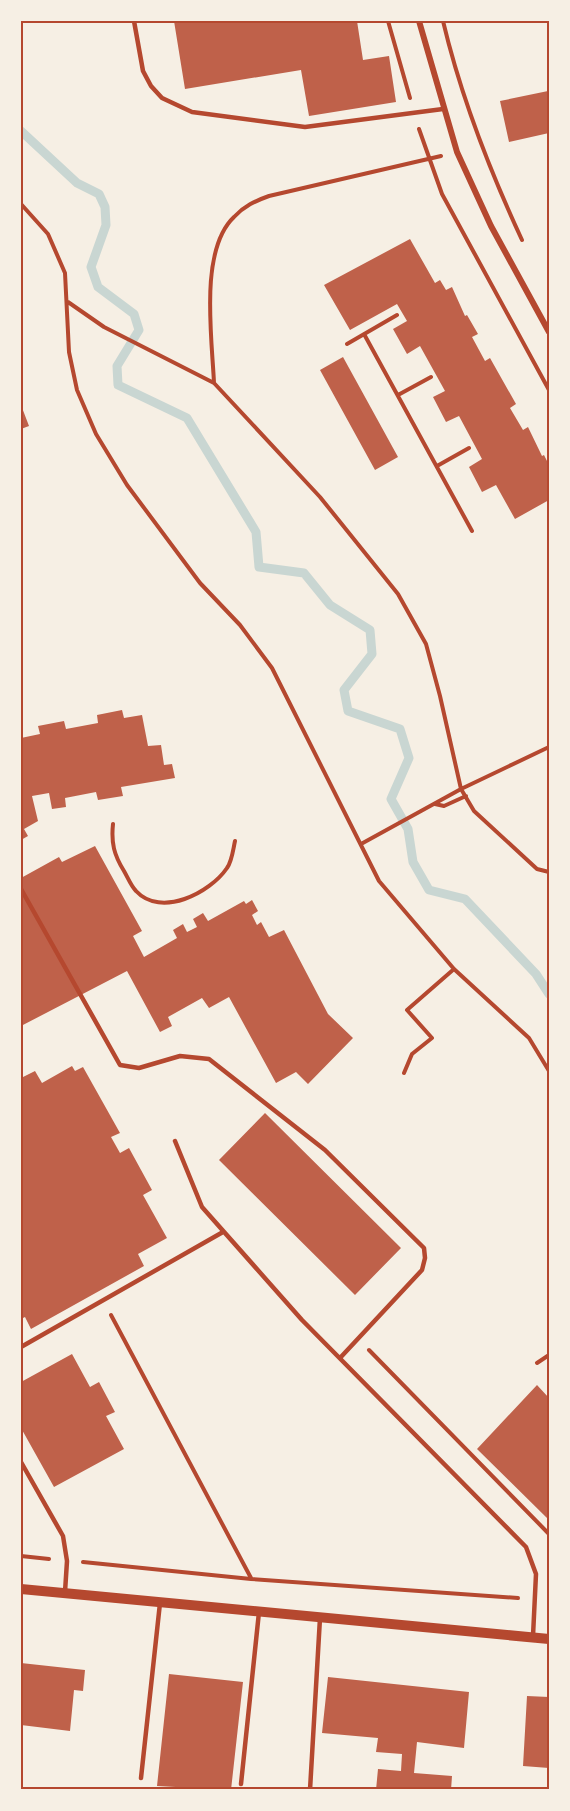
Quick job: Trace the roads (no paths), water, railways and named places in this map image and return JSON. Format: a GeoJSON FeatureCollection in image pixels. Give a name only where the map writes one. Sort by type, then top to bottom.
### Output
{"type":"FeatureCollection","features":[{"type":"Feature","properties":{"kind":"street"},"geometry":{"type":"LineString","coordinates":[[419,21],[457,152],[491,226],[549,332]]}},
{"type":"Feature","properties":{"kind":"street"},"geometry":{"type":"LineString","coordinates":[[21,1589],[549,1639]]}},
{"type":"Feature","properties":{"kind":"lane"},"geometry":{"type":"LineString","coordinates":[[134,21],[142,70],[151,86],[162,98],[177,107],[192,112],[305,127],[443,109]]}},
{"type":"Feature","properties":{"kind":"lane"},"geometry":{"type":"LineString","coordinates":[[21,889],[120,1065],[139,1068],[180,1056],[209,1059],[325,1150],[424,1248],[425,1258],[422,1270],[340,1358]]}},
{"type":"Feature","properties":{"kind":"lane"},"geometry":{"type":"LineString","coordinates":[[175,1141],[202,1208],[302,1320],[526,1547],[536,1574],[533,1638]]}},
{"type":"Feature","properties":{"kind":"lane"},"geometry":{"type":"LineString","coordinates":[[21,1347],[223,1232]]}},
{"type":"Feature","properties":{"kind":"lane"},"geometry":{"type":"LineString","coordinates":[[21,1462],[63,1536],[67,1561],[65,1594]]}},
{"type":"Feature","properties":{"kind":"lane"},"geometry":{"type":"LineString","coordinates":[[141,1778],[160,1603]]}},
{"type":"Feature","properties":{"kind":"lane"},"geometry":{"type":"LineString","coordinates":[[241,1784],[259,1612]]}},
{"type":"Feature","properties":{"kind":"lane"},"geometry":{"type":"LineString","coordinates":[[310,1790],[320,1618]]}},
{"type":"Feature","properties":{"kind":"waterway"},"geometry":{"type":"LineString","coordinates":[[21,131],[77,183],[99,194],[105,207],[106,225],[91,267],[98,287],[134,314],[139,330],[117,366],[118,385],[187,418],[256,532],[259,567],[304,573],[330,605],[370,630],[372,654],[344,690],[348,711],[400,729],[409,758],[391,799],[408,829],[413,862],[429,890],[465,899],[536,974],[549,994]]}}]}
